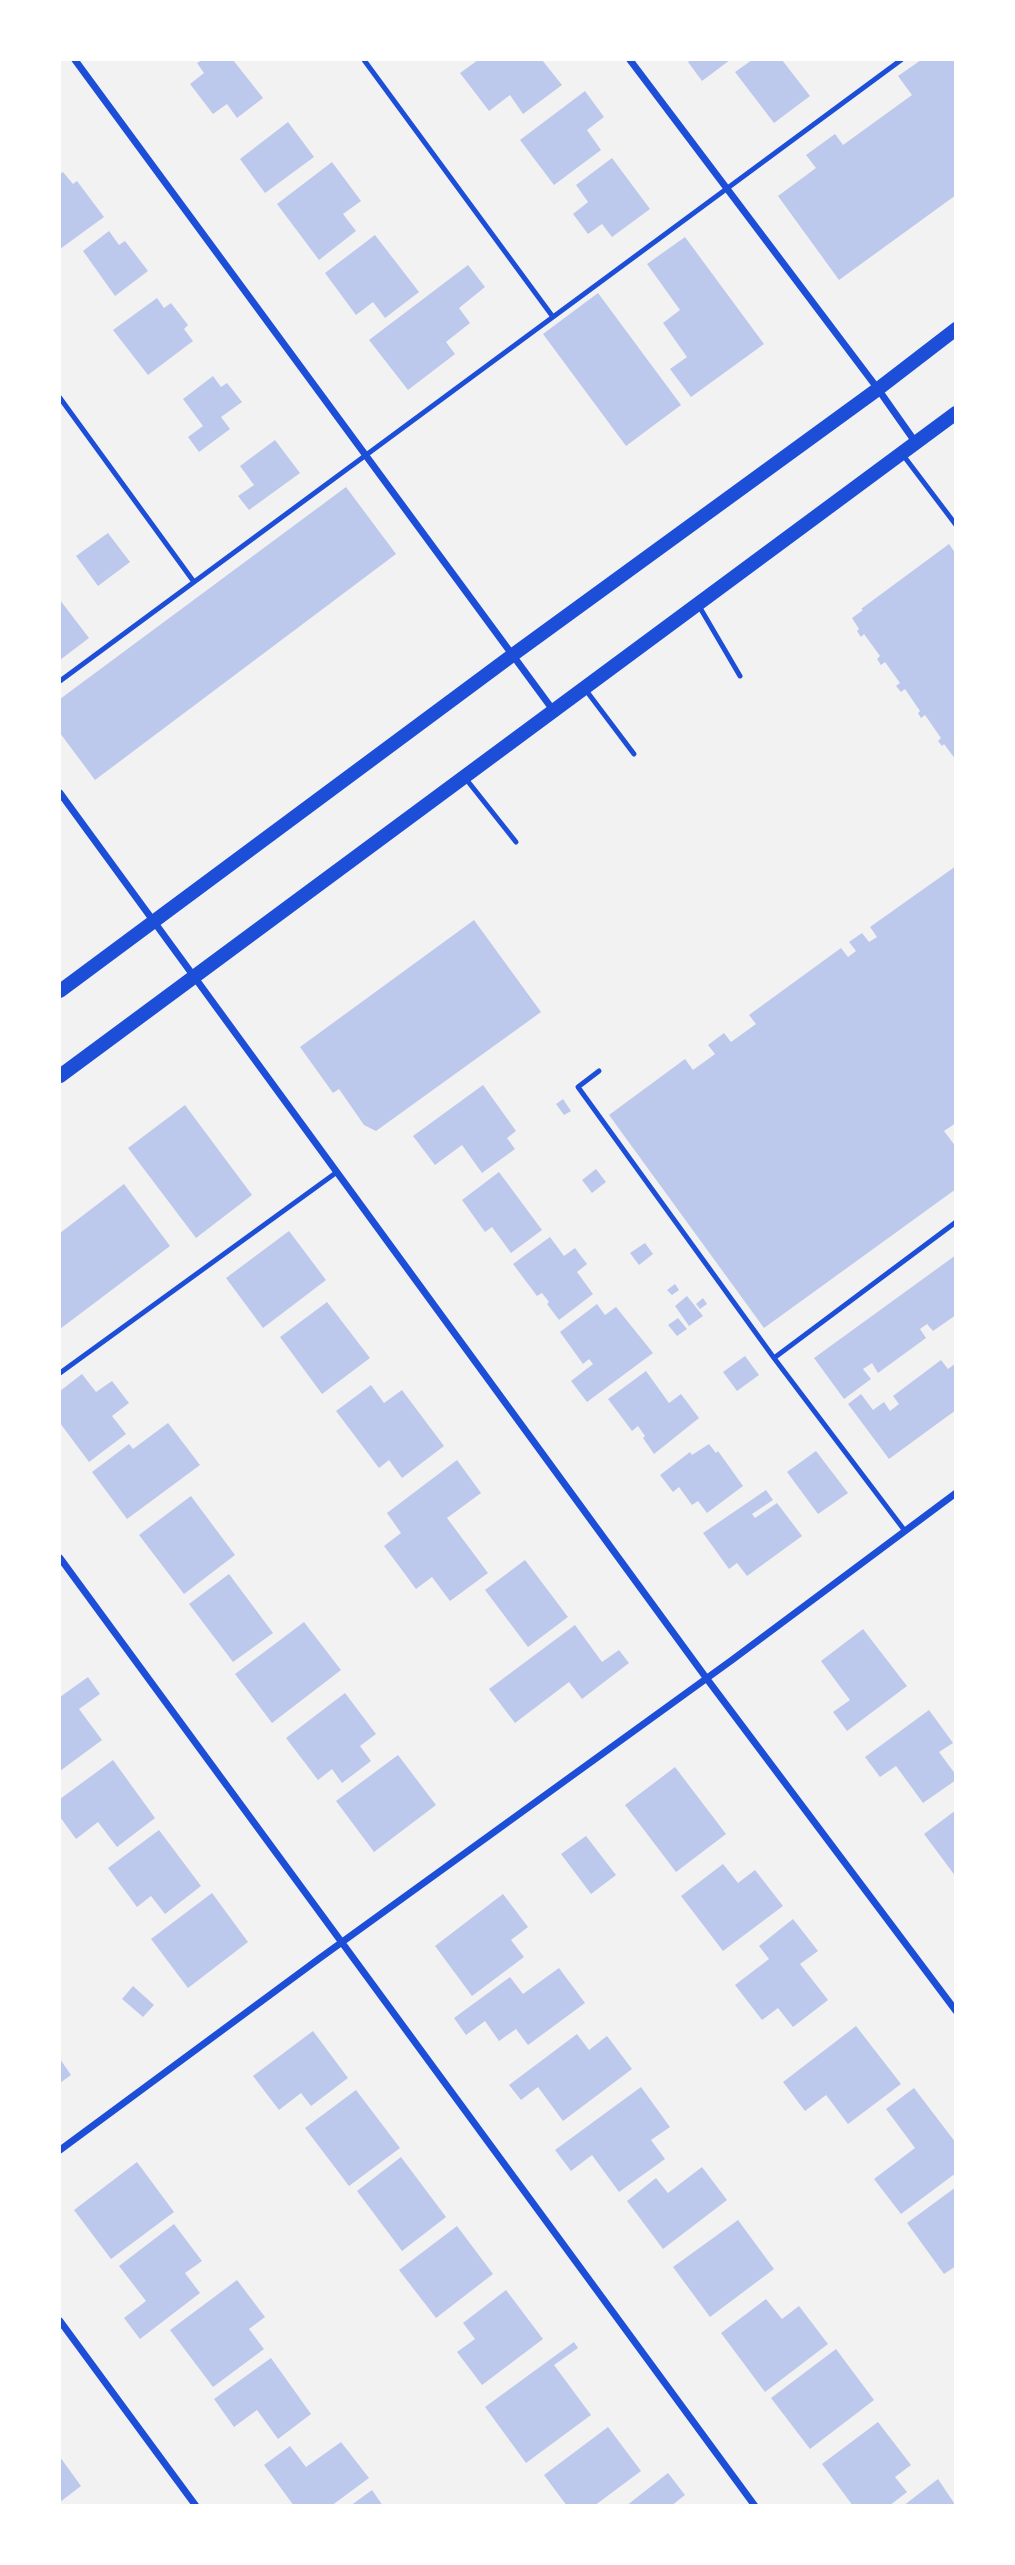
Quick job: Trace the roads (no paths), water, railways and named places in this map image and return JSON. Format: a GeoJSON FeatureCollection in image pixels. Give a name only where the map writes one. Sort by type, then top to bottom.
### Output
{"type":"FeatureCollection","features":[{"type":"Feature","properties":{"kind":"main road"},"geometry":{"type":"LineString","coordinates":[[60,991],[956,330]]}},
{"type":"Feature","properties":{"kind":"main road"},"geometry":{"type":"LineString","coordinates":[[60,1076],[956,413]]}},
{"type":"Feature","properties":{"kind":"street"},"geometry":{"type":"LineString","coordinates":[[75,60],[553,710]]}},
{"type":"Feature","properties":{"kind":"street"},"geometry":{"type":"LineString","coordinates":[[630,60],[878,389],[915,443]]}},
{"type":"Feature","properties":{"kind":"street"},"geometry":{"type":"LineString","coordinates":[[60,793],[707,1679],[956,2011]]}},
{"type":"Feature","properties":{"kind":"street"},"geometry":{"type":"LineString","coordinates":[[60,2150],[342,1942],[707,1679],[956,1493]]}},
{"type":"Feature","properties":{"kind":"street"},"geometry":{"type":"LineString","coordinates":[[60,1558],[755,2505]]}},
{"type":"Feature","properties":{"kind":"street"},"geometry":{"type":"LineString","coordinates":[[60,2321],[197,2505]]}},
{"type":"Feature","properties":{"kind":"lane"},"geometry":{"type":"LineString","coordinates":[[364,60],[553,317]]}},
{"type":"Feature","properties":{"kind":"lane"},"geometry":{"type":"LineString","coordinates":[[60,681],[901,60]]}},
{"type":"Feature","properties":{"kind":"lane"},"geometry":{"type":"LineString","coordinates":[[60,398],[194,582]]}},
{"type":"Feature","properties":{"kind":"lane"},"geometry":{"type":"LineString","coordinates":[[902,453],[956,525]]}},
{"type":"Feature","properties":{"kind":"lane"},"geometry":{"type":"LineString","coordinates":[[697,604],[740,676]]}},
{"type":"Feature","properties":{"kind":"lane"},"geometry":{"type":"LineString","coordinates":[[584,687],[634,754]]}},
{"type":"Feature","properties":{"kind":"lane"},"geometry":{"type":"LineString","coordinates":[[464,776],[516,842]]}},
{"type":"Feature","properties":{"kind":"lane"},"geometry":{"type":"LineString","coordinates":[[599,1071],[578,1087],[774,1357],[905,1531]]}},
{"type":"Feature","properties":{"kind":"lane"},"geometry":{"type":"LineString","coordinates":[[60,1373],[337,1172]]}},
{"type":"Feature","properties":{"kind":"lane"},"geometry":{"type":"LineString","coordinates":[[774,1357],[956,1222]]}}]}
